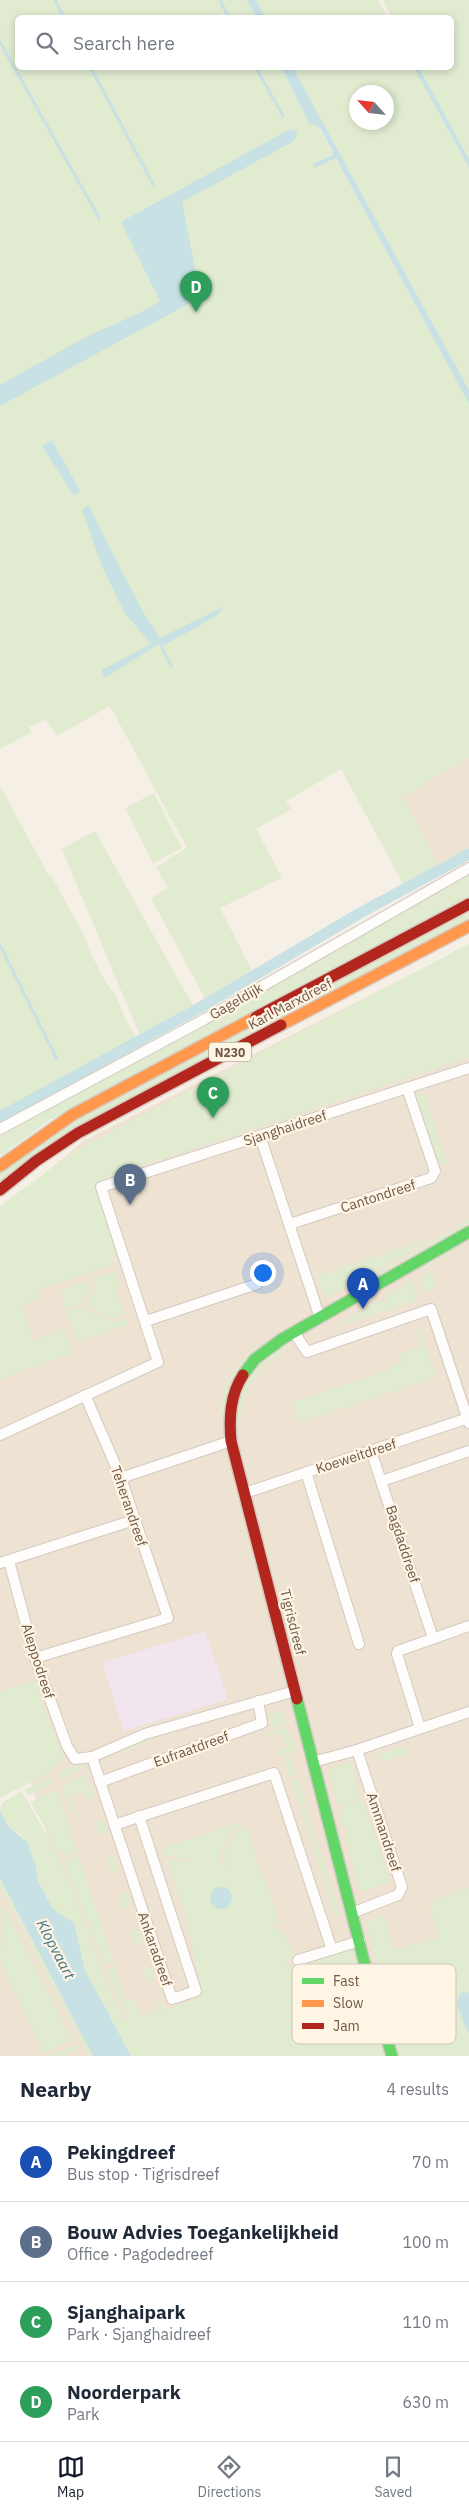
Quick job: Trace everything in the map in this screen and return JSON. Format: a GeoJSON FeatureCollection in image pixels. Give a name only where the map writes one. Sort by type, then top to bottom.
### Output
{"type":"FeatureCollection","features":[{"type":"Feature","properties":{"kind":"main road","name":"Karl Marxdreef"},"geometry":{"type":"LineString","coordinates":[[0,1166],[72,1115],[469,904]]}},
{"type":"Feature","properties":{"kind":"main road","name":"Karl Marxdreef"},"geometry":{"type":"LineString","coordinates":[[0,1190],[36,1160],[78,1133],[469,926]]}},
{"type":"Feature","properties":{"kind":"main road","name":"Tigrisdreef"},"geometry":{"type":"LineString","coordinates":[[366,1964],[231,1441],[230,1405],[240,1377],[256,1358],[294,1332],[467,1238]]}},
{"type":"Feature","properties":{"kind":"street","name":"Gageldijk"},"geometry":{"type":"LineString","coordinates":[[0,1129],[204,1019],[469,868]]}},
{"type":"Feature","properties":{"kind":"street","name":"Sjanghaidreef"},"geometry":{"type":"LineString","coordinates":[[146,1321],[101,1187],[469,1068]]}},
{"type":"Feature","properties":{"kind":"street","name":"Cantondreef"},"geometry":{"type":"LineString","coordinates":[[290,1224],[432,1178],[435,1171],[407,1088]]}},
{"type":"Feature","properties":{"kind":"street"},"geometry":{"type":"LineString","coordinates":[[260,1136],[320,1318]]}},
{"type":"Feature","properties":{"kind":"street"},"geometry":{"type":"LineString","coordinates":[[0,1435],[158,1362],[146,1321],[257,1284]]}},
{"type":"Feature","properties":{"kind":"street"},"geometry":{"type":"LineString","coordinates":[[294,1332],[308,1352],[431,1309],[468,1421]]}},
{"type":"Feature","properties":{"kind":"street","name":"Teherandreef"},"geometry":{"type":"LineString","coordinates":[[35,1658],[168,1618],[134,1520],[122,1478],[86,1395]]}},
{"type":"Feature","properties":{"kind":"street","name":"Koeweitdreef"},"geometry":{"type":"LineString","coordinates":[[245,1492],[468,1421]]}},
{"type":"Feature","properties":{"kind":"street"},"geometry":{"type":"LineString","coordinates":[[122,1478],[231,1441]]}},
{"type":"Feature","properties":{"kind":"street","name":"Bagdaddreef"},"geometry":{"type":"LineString","coordinates":[[371,1451],[432,1638]]}},
{"type":"Feature","properties":{"kind":"street"},"geometry":{"type":"LineString","coordinates":[[382,1481],[469,1451]]}},
{"type":"Feature","properties":{"kind":"street"},"geometry":{"type":"LineString","coordinates":[[306,1472],[359,1644]]}},
{"type":"Feature","properties":{"kind":"street"},"geometry":{"type":"LineString","coordinates":[[5,1562],[134,1520]]}},
{"type":"Feature","properties":{"kind":"street","name":"Aleppodreef"},"geometry":{"type":"LineString","coordinates":[[5,1562],[35,1658],[68,1746],[75,1758]]}},
{"type":"Feature","properties":{"kind":"street"},"geometry":{"type":"LineString","coordinates":[[420,1728],[397,1654],[398,1651],[469,1626]]}},
{"type":"Feature","properties":{"kind":"street","name":"Eufraatdreef"},"geometry":{"type":"LineString","coordinates":[[75,1758],[92,1757],[145,1734],[295,1691]]}},
{"type":"Feature","properties":{"kind":"street","name":"Eufraatdreef"},"geometry":{"type":"LineString","coordinates":[[100,1782],[262,1723],[258,1701]]}},
{"type":"Feature","properties":{"kind":"street"},"geometry":{"type":"LineString","coordinates":[[313,1762],[357,1750],[469,1712]]}},
{"type":"Feature","properties":{"kind":"street","name":"Ammandreef"},"geometry":{"type":"LineString","coordinates":[[352,1913],[398,1895],[402,1887],[357,1750]]}},
{"type":"Feature","properties":{"kind":"street","name":"Ankaradreef"},"geometry":{"type":"LineString","coordinates":[[92,1757],[172,1999],[196,1991],[139,1816]]}},
{"type":"Feature","properties":{"kind":"street"},"geometry":{"type":"LineString","coordinates":[[114,1825],[274,1773],[332,1950]]}},
{"type":"Feature","properties":{"kind":"street"},"geometry":{"type":"LineString","coordinates":[[298,1960],[360,1942]]}},
{"type":"Feature","properties":{"kind":"shaded area"},"geometry":{"type":"Polygon","coordinates":[[[469,757],[469,856],[441,871],[402,797],[469,757]]]}},
{"type":"Feature","properties":{"kind":"shaded area"},"geometry":{"type":"Polygon","coordinates":[[[469,945],[469,1944],[402,1964],[292,1964],[292,1990],[134,2026],[100,2008],[9,1712],[0,1707],[0,1212],[83,1141],[469,945]]]}},
{"type":"Feature","properties":{"kind":"shaded area"},"geometry":{"type":"Polygon","coordinates":[[[205,1631],[228,1699],[124,1731],[102,1663],[205,1631]]]}},
{"type":"Feature","properties":{"kind":"shaded area"},"geometry":{"type":"Polygon","coordinates":[[[0,1877],[96,2056],[0,2056],[0,1877]]]}},
{"type":"Feature","properties":{"kind":"green space"},"geometry":{"type":"Polygon","coordinates":[[[0,0],[251,0],[259,15],[15,15],[15,70],[287,70],[333,153],[316,167],[336,158],[469,404],[469,757],[402,797],[441,871],[407,891],[341,769],[286,801],[291,809],[256,829],[282,878],[220,908],[256,979],[208,1004],[151,898],[168,888],[156,867],[187,848],[110,706],[57,736],[46,719],[29,727],[32,732],[0,749],[0,0]]]}},
{"type":"Feature","properties":{"kind":"green space"},"geometry":{"type":"Polygon","coordinates":[[[256,0],[378,0],[386,15],[264,15],[256,0]]]}},
{"type":"Feature","properties":{"kind":"green space"},"geometry":{"type":"Polygon","coordinates":[[[383,0],[469,0],[469,159],[420,70],[454,70],[454,15],[391,15],[383,0]]]}},
{"type":"Feature","properties":{"kind":"green space"},"geometry":{"type":"Polygon","coordinates":[[[294,70],[415,70],[469,168],[469,390],[294,70]]]}},
{"type":"Feature","properties":{"kind":"green space"},"geometry":{"type":"Polygon","coordinates":[[[0,786],[49,876],[51,875],[144,1052],[13,1123],[8,1115],[0,1119],[0,786]]]}},
{"type":"Feature","properties":{"kind":"green space"},"geometry":{"type":"Polygon","coordinates":[[[154,793],[182,848],[153,863],[125,808],[154,793]]]}},
{"type":"Feature","properties":{"kind":"green space"},"geometry":{"type":"Polygon","coordinates":[[[95,831],[197,1013],[145,1041],[140,1036],[62,849],[95,831]]]}},
{"type":"Feature","properties":{"kind":"green space"},"geometry":{"type":"Polygon","coordinates":[[[469,872],[469,897],[50,1120],[0,1156],[0,1135],[158,1049],[469,872]]]}},
{"type":"Feature","properties":{"kind":"green space"},"geometry":{"type":"Polygon","coordinates":[[[469,908],[469,919],[0,1181],[0,1171],[46,1137],[469,908]]]}},
{"type":"Feature","properties":{"kind":"green space"},"geometry":{"type":"Polygon","coordinates":[[[469,944],[469,1057],[108,1177],[94,1184],[113,1240],[115,1256],[112,1258],[113,1265],[38,1290],[41,1299],[22,1305],[33,1340],[65,1330],[72,1353],[0,1379],[0,1206],[78,1149],[469,944]]]}},
{"type":"Feature","properties":{"kind":"green space"},"geometry":{"type":"Polygon","coordinates":[[[424,1093],[447,1163],[437,1166],[415,1096],[424,1093]]]}},
{"type":"Feature","properties":{"kind":"green space"},"geometry":{"type":"Polygon","coordinates":[[[469,1220],[469,1224],[377,1277],[360,1283],[469,1220]]]}},
{"type":"Feature","properties":{"kind":"green space"},"geometry":{"type":"Polygon","coordinates":[[[436,1236],[351,1285],[325,1297],[316,1276],[436,1236]]]}},
{"type":"Feature","properties":{"kind":"green space"},"geometry":{"type":"Polygon","coordinates":[[[454,1248],[456,1250],[422,1270],[420,1268],[454,1248]]]}},
{"type":"Feature","properties":{"kind":"green space"},"geometry":{"type":"Polygon","coordinates":[[[431,1270],[437,1287],[424,1291],[420,1277],[431,1270]]]}},
{"type":"Feature","properties":{"kind":"green space"},"geometry":{"type":"Polygon","coordinates":[[[115,1272],[120,1287],[115,1289],[125,1314],[112,1319],[85,1305],[95,1288],[93,1278],[115,1272]]]}},
{"type":"Feature","properties":{"kind":"green space"},"geometry":{"type":"Polygon","coordinates":[[[88,1281],[90,1288],[82,1303],[66,1309],[61,1290],[88,1281]]]}},
{"type":"Feature","properties":{"kind":"green space"},"geometry":{"type":"Polygon","coordinates":[[[412,1281],[418,1299],[416,1301],[336,1327],[380,1299],[383,1303],[388,1300],[386,1296],[412,1281]]]}},
{"type":"Feature","properties":{"kind":"green space"},"geometry":{"type":"Polygon","coordinates":[[[80,1307],[113,1322],[126,1318],[128,1325],[77,1342],[66,1311],[80,1307]]]}},
{"type":"Feature","properties":{"kind":"green space"},"geometry":{"type":"Polygon","coordinates":[[[420,1328],[436,1377],[299,1423],[292,1402],[387,1371],[387,1368],[402,1362],[399,1354],[421,1347],[416,1330],[420,1328]]]}},
{"type":"Feature","properties":{"kind":"green space"},"geometry":{"type":"Polygon","coordinates":[[[266,1340],[268,1343],[222,1419],[224,1395],[233,1373],[247,1354],[266,1340]]]}},
{"type":"Feature","properties":{"kind":"green space"},"geometry":{"type":"Polygon","coordinates":[[[287,1343],[291,1347],[265,1366],[251,1384],[246,1394],[236,1436],[235,1422],[239,1397],[243,1387],[261,1363],[287,1343]]]}},
{"type":"Feature","properties":{"kind":"green space"},"geometry":{"type":"Polygon","coordinates":[[[36,1681],[46,1715],[64,1758],[49,1772],[0,1798],[0,1691],[36,1681]]]}},
{"type":"Feature","properties":{"kind":"green space"},"geometry":{"type":"Polygon","coordinates":[[[284,1711],[286,1725],[273,1729],[269,1714],[284,1711]]]}},
{"type":"Feature","properties":{"kind":"green space"},"geometry":{"type":"Polygon","coordinates":[[[287,1727],[295,1751],[278,1757],[277,1752],[287,1747],[282,1732],[267,1737],[266,1734],[287,1727]]]}},
{"type":"Feature","properties":{"kind":"green space"},"geometry":{"type":"Polygon","coordinates":[[[157,1734],[159,1737],[105,1757],[157,1734]]]}},
{"type":"Feature","properties":{"kind":"green space"},"geometry":{"type":"Polygon","coordinates":[[[404,1746],[407,1754],[383,1762],[376,1755],[404,1746]]]}},
{"type":"Feature","properties":{"kind":"green space"},"geometry":{"type":"Polygon","coordinates":[[[290,1756],[296,1774],[289,1776],[284,1758],[290,1756]]]}},
{"type":"Feature","properties":{"kind":"green space"},"geometry":{"type":"Polygon","coordinates":[[[350,1762],[362,1798],[337,1805],[329,1772],[332,1768],[350,1762]]]}},
{"type":"Feature","properties":{"kind":"green space"},"geometry":{"type":"Polygon","coordinates":[[[81,1763],[83,1767],[59,1780],[59,1772],[81,1763]]]}},
{"type":"Feature","properties":{"kind":"green space"},"geometry":{"type":"Polygon","coordinates":[[[85,1774],[90,1790],[93,1789],[95,1796],[87,1798],[84,1792],[69,1797],[74,1813],[71,1814],[62,1786],[85,1774]]]}},
{"type":"Feature","properties":{"kind":"green space"},"geometry":{"type":"Polygon","coordinates":[[[49,1778],[54,1782],[28,1796],[25,1790],[49,1778]]]}},
{"type":"Feature","properties":{"kind":"green space"},"geometry":{"type":"Polygon","coordinates":[[[298,1779],[307,1804],[300,1807],[291,1781],[298,1779]]]}},
{"type":"Feature","properties":{"kind":"green space"},"geometry":{"type":"Polygon","coordinates":[[[57,1789],[77,1851],[66,1856],[59,1853],[31,1802],[57,1789]]]}},
{"type":"Feature","properties":{"kind":"green space"},"geometry":{"type":"Polygon","coordinates":[[[22,1791],[61,1862],[114,1999],[126,2022],[129,2021],[106,1971],[115,1965],[126,2001],[135,1999],[141,2017],[157,2012],[155,2006],[163,2003],[165,2010],[202,1997],[188,1923],[166,1859],[187,1863],[189,1860],[166,1855],[162,1848],[242,1822],[243,1825],[234,1829],[217,1859],[227,1870],[223,1854],[236,1831],[248,1828],[256,1859],[273,1900],[279,1924],[273,1925],[274,1928],[281,1930],[294,1955],[294,1958],[285,1960],[289,1966],[292,1965],[292,2044],[456,2044],[456,1964],[377,1964],[366,1921],[383,1915],[395,1953],[396,1949],[439,1937],[429,1903],[469,1888],[469,2056],[131,2056],[85,1970],[74,1923],[53,1909],[38,1882],[22,1836],[8,1826],[0,1811],[2,1803],[22,1791]]]}},
{"type":"Feature","properties":{"kind":"green space"},"geometry":{"type":"Polygon","coordinates":[[[363,1800],[391,1882],[360,1892],[345,1834],[348,1833],[346,1827],[343,1827],[340,1813],[344,1811],[342,1805],[363,1800]]]}},
{"type":"Feature","properties":{"kind":"green space"},"geometry":{"type":"Polygon","coordinates":[[[306,1809],[317,1843],[312,1845],[301,1811],[306,1809]]]}},
{"type":"Feature","properties":{"kind":"green space"},"geometry":{"type":"Polygon","coordinates":[[[103,1820],[107,1832],[99,1835],[95,1822],[103,1820]]]}},
{"type":"Feature","properties":{"kind":"green space"},"geometry":{"type":"Polygon","coordinates":[[[318,1846],[329,1878],[323,1880],[313,1848],[318,1846]]]}},
{"type":"Feature","properties":{"kind":"green space"},"geometry":{"type":"Polygon","coordinates":[[[78,1854],[114,1962],[103,1963],[65,1865],[67,1860],[78,1854]]]}},
{"type":"Feature","properties":{"kind":"green space"},"geometry":{"type":"Polygon","coordinates":[[[115,1857],[119,1869],[111,1872],[107,1859],[115,1857]]]}},
{"type":"Feature","properties":{"kind":"green space"},"geometry":{"type":"Polygon","coordinates":[[[0,1878],[93,2056],[89,2056],[0,1886],[0,1878]]]}},
{"type":"Feature","properties":{"kind":"green space"},"geometry":{"type":"Polygon","coordinates":[[[329,1881],[340,1915],[335,1917],[324,1883],[329,1881]]]}},
{"type":"Feature","properties":{"kind":"green space"},"geometry":{"type":"Polygon","coordinates":[[[127,1893],[131,1906],[123,1908],[119,1896],[127,1893]]]}},
{"type":"Feature","properties":{"kind":"green space"},"geometry":{"type":"Polygon","coordinates":[[[2,1902],[74,2042],[67,2042],[44,2053],[0,1960],[2,1902]]]}},
{"type":"Feature","properties":{"kind":"green space"},"geometry":{"type":"Polygon","coordinates":[[[139,1929],[143,1942],[135,1945],[131,1932],[139,1929]]]}},
{"type":"Feature","properties":{"kind":"green space"},"geometry":{"type":"Polygon","coordinates":[[[352,1948],[373,1964],[296,1964],[352,1948]]]}},
{"type":"Feature","properties":{"kind":"green space"},"geometry":{"type":"Polygon","coordinates":[[[151,1967],[155,1979],[147,1982],[143,1969],[151,1967]]]}},
{"type":"Feature","properties":{"kind":"green space"},"geometry":{"type":"Polygon","coordinates":[[[76,2045],[78,2049],[64,2056],[46,2056],[76,2045]]]}},
{"type":"Feature","properties":{"kind":"water"},"geometry":{"type":"Polygon","coordinates":[[[247,0],[256,0],[264,15],[255,15],[247,0]]]}},
{"type":"Feature","properties":{"kind":"water"},"geometry":{"type":"Polygon","coordinates":[[[283,70],[294,70],[469,390],[469,404],[336,158],[314,168],[313,164],[331,156],[333,152],[320,128],[309,123],[283,70]]]}},
{"type":"Feature","properties":{"kind":"water"},"geometry":{"type":"Polygon","coordinates":[[[415,70],[420,70],[469,159],[469,168],[415,70]]]}},
{"type":"Feature","properties":{"kind":"water"},"geometry":{"type":"Polygon","coordinates":[[[290,129],[298,132],[294,141],[182,202],[196,274],[192,302],[0,406],[0,385],[86,337],[146,310],[160,301],[121,222],[290,129]]]}},
{"type":"Feature","properties":{"kind":"water"},"geometry":{"type":"Polygon","coordinates":[[[52,440],[80,491],[74,496],[42,446],[52,440]]]}},
{"type":"Feature","properties":{"kind":"water"},"geometry":{"type":"Polygon","coordinates":[[[88,505],[143,612],[160,638],[225,606],[216,616],[163,646],[174,669],[170,667],[159,644],[104,678],[102,670],[151,644],[124,612],[102,566],[82,510],[88,505]]]}},
{"type":"Feature","properties":{"kind":"water","name":"Klopvaart"},"geometry":{"type":"Polygon","coordinates":[[[0,1811],[8,1826],[27,1842],[36,1867],[38,1882],[53,1909],[74,1923],[85,1970],[131,2056],[93,2056],[0,1878],[0,1811]]]}},
{"type":"Feature","properties":{"kind":"water"},"geometry":{"type":"Polygon","coordinates":[[[221,1887],[231,1894],[232,1898],[225,1908],[221,1909],[211,1902],[210,1898],[217,1888],[221,1887]]]}},
{"type":"Feature","properties":{"kind":"water"},"geometry":{"type":"Polygon","coordinates":[[[462,1991],[469,1993],[469,2032],[456,2004],[462,1991]]]}},
{"type":"Feature","properties":{"kind":"waterway"},"geometry":{"type":"LineString","coordinates":[[55,0],[62,15]]}},
{"type":"Feature","properties":{"kind":"waterway"},"geometry":{"type":"LineString","coordinates":[[220,0],[228,15]]}},
{"type":"Feature","properties":{"kind":"waterway"},"geometry":{"type":"LineString","coordinates":[[0,42],[15,69]]}},
{"type":"Feature","properties":{"kind":"waterway"},"geometry":{"type":"LineString","coordinates":[[16,70],[99,218]]}},
{"type":"Feature","properties":{"kind":"waterway"},"geometry":{"type":"LineString","coordinates":[[92,70],[154,186]]}},
{"type":"Feature","properties":{"kind":"waterway"},"geometry":{"type":"LineString","coordinates":[[257,70],[283,116]]}},
{"type":"Feature","properties":{"kind":"waterway"},"geometry":{"type":"LineString","coordinates":[[0,1117],[201,1007],[360,913],[469,854]]}},
{"type":"Feature","properties":{"kind":"waterway"},"geometry":{"type":"LineString","coordinates":[[0,945],[57,1059]]}},
{"type":"Feature","properties":{"kind":"traffic: fast"},"geometry":{"type":"LineString","coordinates":[[243,1375],[255,1359],[282,1339],[469,1232]]}},
{"type":"Feature","properties":{"kind":"traffic: fast"},"geometry":{"type":"LineString","coordinates":[[297,1699],[365,1964]]}},
{"type":"Feature","properties":{"kind":"traffic: fast"},"geometry":{"type":"LineString","coordinates":[[388,2044],[392,2056]]}},
{"type":"Feature","properties":{"kind":"traffic: slow"},"geometry":{"type":"LineString","coordinates":[[281,1025],[469,926]]}},
{"type":"Feature","properties":{"kind":"traffic: slow"},"geometry":{"type":"LineString","coordinates":[[0,1166],[72,1115],[256,1017]]}},
{"type":"Feature","properties":{"kind":"traffic: jam"},"geometry":{"type":"LineString","coordinates":[[256,1017],[469,904]]}},
{"type":"Feature","properties":{"kind":"traffic: jam"},"geometry":{"type":"LineString","coordinates":[[0,1190],[36,1161],[78,1133],[281,1025]]}},
{"type":"Feature","properties":{"kind":"traffic: jam"},"geometry":{"type":"LineString","coordinates":[[243,1375],[235,1391],[231,1407],[231,1441],[297,1699]]}},
{"type":"Feature","properties":{"kind":"place","name":"Noorderpark"},"geometry":{"type":"Point","coordinates":[196,312]}},
{"type":"Feature","properties":{"kind":"place","name":"Sjanghaipark"},"geometry":{"type":"Point","coordinates":[213,1118]}},
{"type":"Feature","properties":{"kind":"place","name":"Bouw Advies Toegankelijkheid"},"geometry":{"type":"Point","coordinates":[130,1205]}},
{"type":"Feature","properties":{"kind":"place","name":"Pekingdreef"},"geometry":{"type":"Point","coordinates":[363,1309]}}]}
